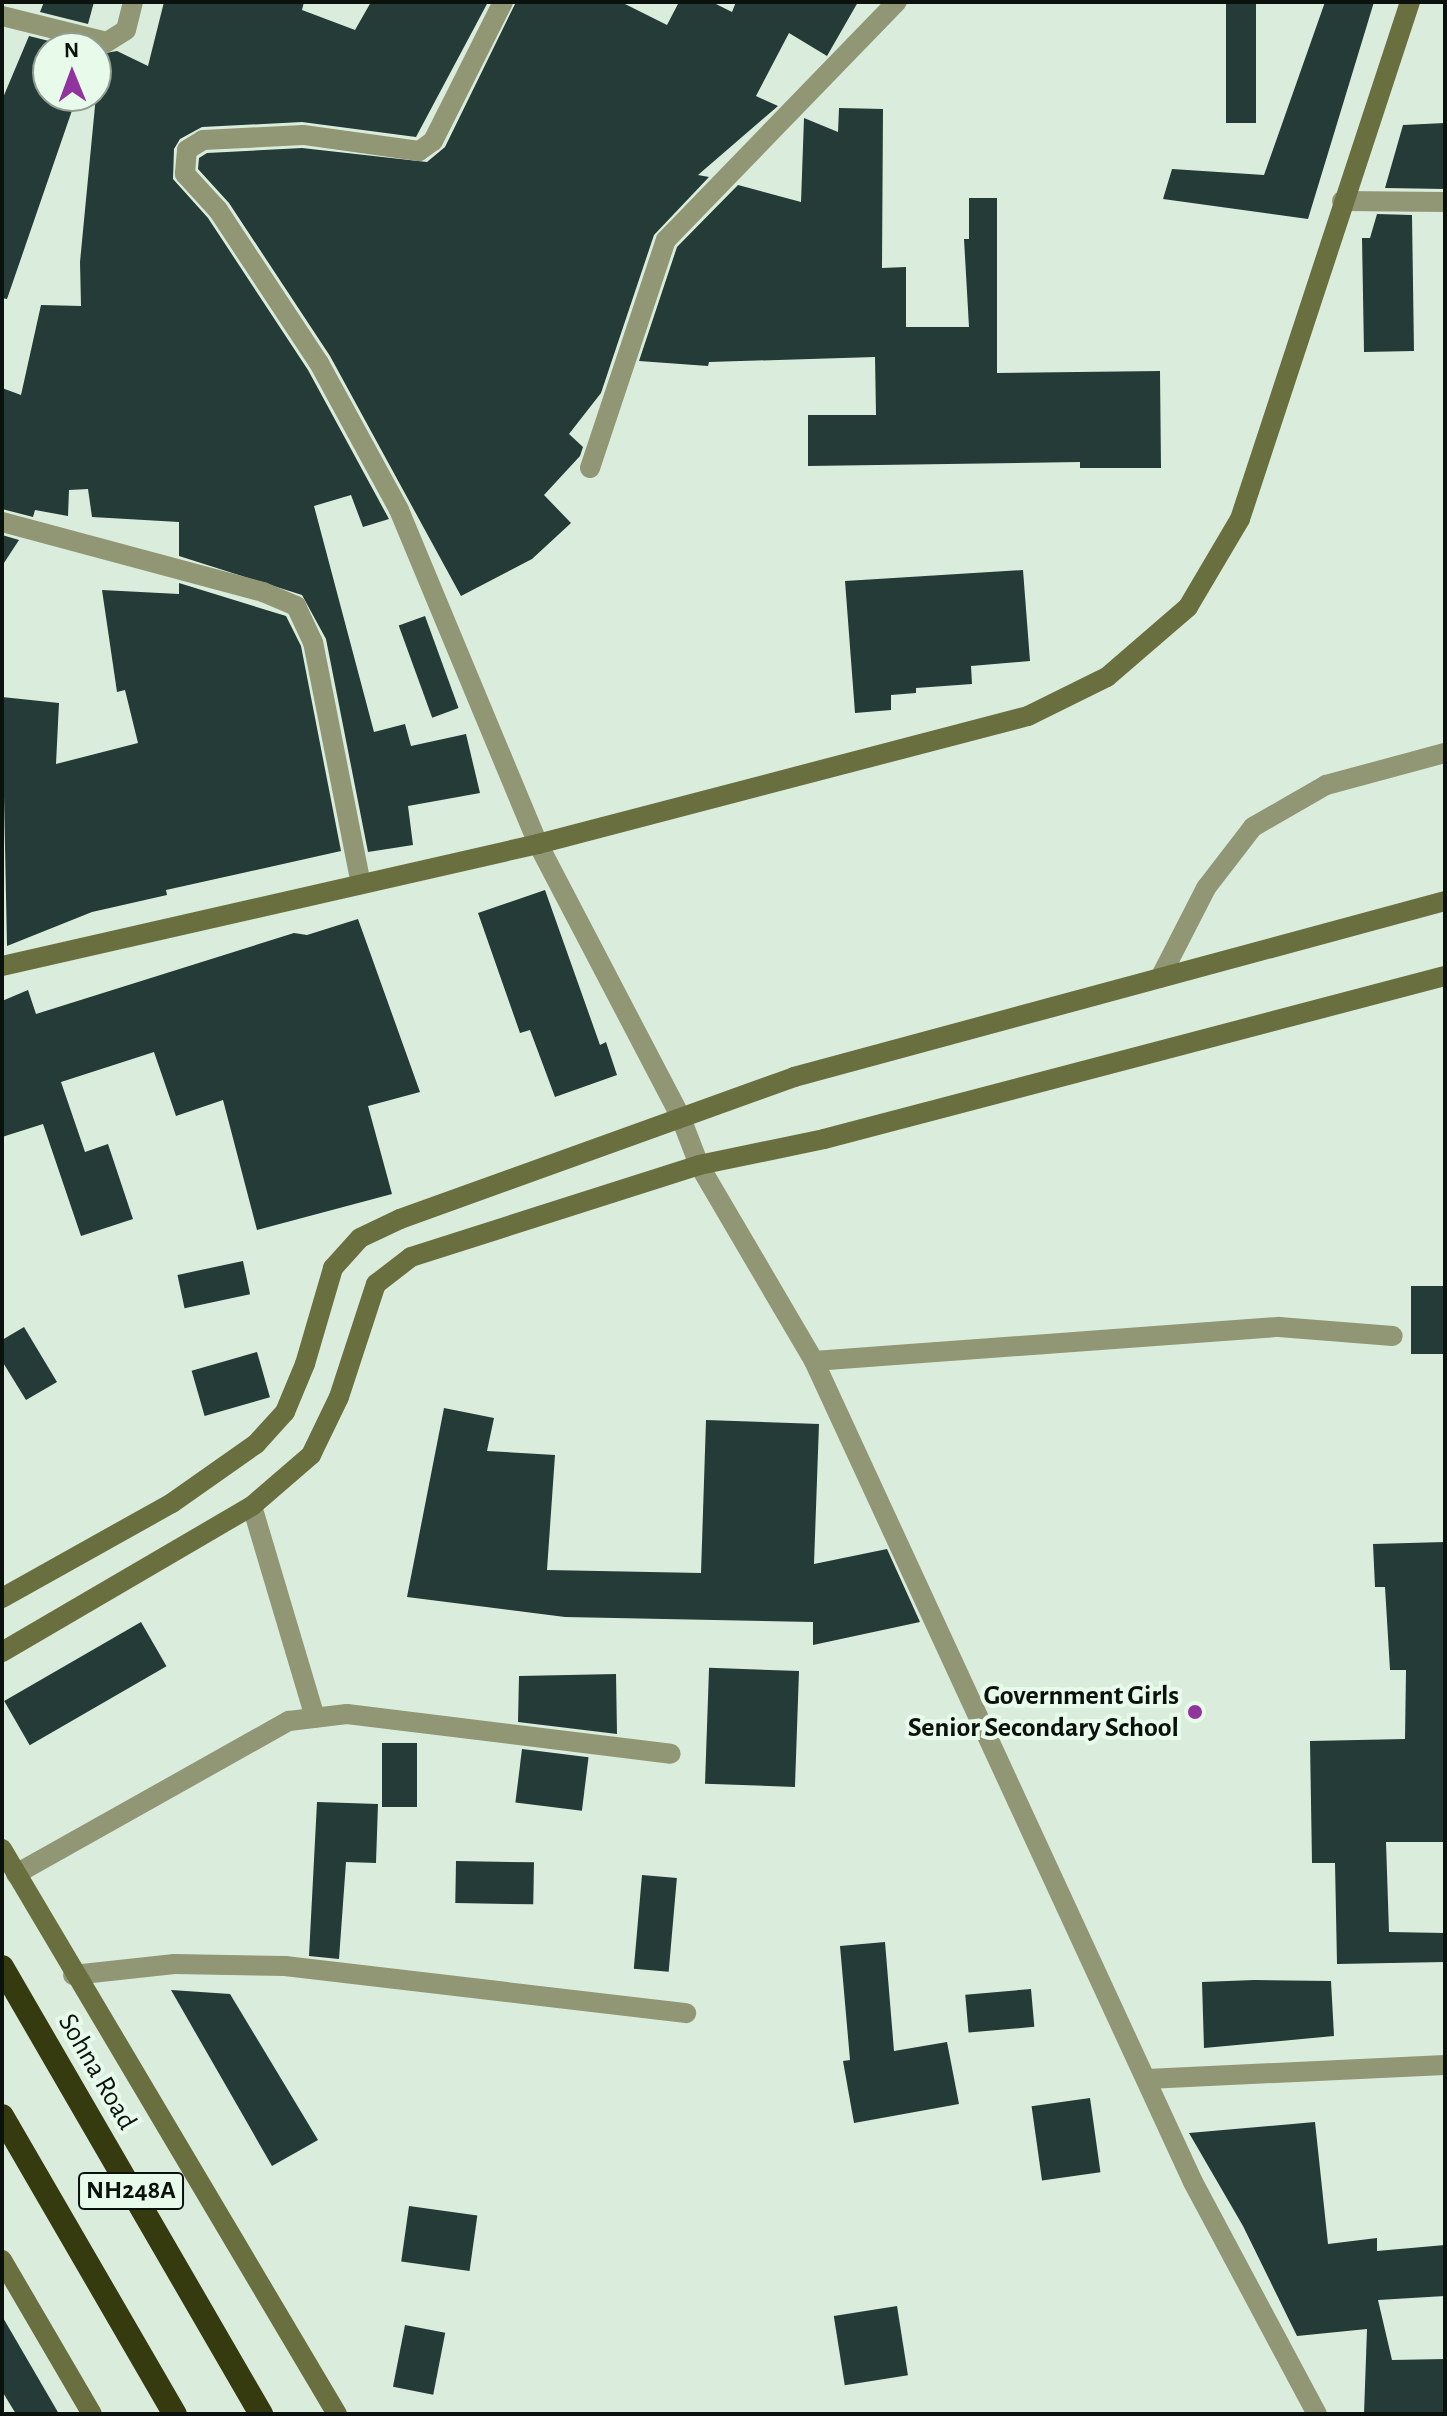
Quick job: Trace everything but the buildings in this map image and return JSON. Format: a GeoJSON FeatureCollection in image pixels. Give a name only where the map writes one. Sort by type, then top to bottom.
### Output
{"type":"FeatureCollection","features":[{"type":"Feature","properties":{"kind":"highway","name":"Sohna Road"},"geometry":{"type":"LineString","coordinates":[[2,1967],[261,2414]]}},
{"type":"Feature","properties":{"kind":"highway","name":"NH248A"},"geometry":{"type":"LineString","coordinates":[[2,2116],[175,2414]]}},
{"type":"Feature","properties":{"kind":"street"},"geometry":{"type":"LineString","coordinates":[[2,16],[107,42],[126,30],[133,2]]}},
{"type":"Feature","properties":{"kind":"street"},"geometry":{"type":"LineString","coordinates":[[503,2],[433,141],[419,151],[303,135],[203,140],[187,150],[185,174],[218,210],[319,363],[399,510],[538,844],[681,1118],[699,1165],[814,1361],[1193,2182],[1317,2414]]}},
{"type":"Feature","properties":{"kind":"street"},"geometry":{"type":"LineString","coordinates":[[590,468],[666,240],[897,2]]}},
{"type":"Feature","properties":{"kind":"street"},"geometry":{"type":"LineString","coordinates":[[2,966],[538,844],[1028,716],[1107,677],[1188,607],[1240,519],[1342,201],[1410,2]]}},
{"type":"Feature","properties":{"kind":"street"},"geometry":{"type":"LineString","coordinates":[[1342,201],[1445,202]]}},
{"type":"Feature","properties":{"kind":"street"},"geometry":{"type":"LineString","coordinates":[[2,522],[263,592],[296,606],[313,642],[361,884]]}},
{"type":"Feature","properties":{"kind":"street"},"geometry":{"type":"LineString","coordinates":[[1160,978],[1206,888],[1253,827],[1326,785],[1445,753]]}},
{"type":"Feature","properties":{"kind":"street"},"geometry":{"type":"LineString","coordinates":[[2,1598],[172,1503],[256,1444],[290,1400],[333,1268],[360,1238],[400,1219],[794,1077],[1445,901]]}},
{"type":"Feature","properties":{"kind":"street"},"geometry":{"type":"LineString","coordinates":[[2,1652],[252,1506],[311,1455],[339,1397],[376,1284],[411,1257],[699,1165],[824,1139],[1445,976]]}},
{"type":"Feature","properties":{"kind":"street"},"geometry":{"type":"LineString","coordinates":[[814,1361],[1279,1327],[1393,1336]]}},
{"type":"Feature","properties":{"kind":"street"},"geometry":{"type":"LineString","coordinates":[[252,1506],[315,1718]]}},
{"type":"Feature","properties":{"kind":"street"},"geometry":{"type":"LineString","coordinates":[[16,1874],[289,1721],[347,1714],[671,1754]]}},
{"type":"Feature","properties":{"kind":"street"},"geometry":{"type":"LineString","coordinates":[[2,1849],[73,1975],[337,2414]]}},
{"type":"Feature","properties":{"kind":"street"},"geometry":{"type":"LineString","coordinates":[[73,1975],[174,1964],[285,1966],[686,2013]]}},
{"type":"Feature","properties":{"kind":"street"},"geometry":{"type":"LineString","coordinates":[[1147,2079],[1445,2065]]}},
{"type":"Feature","properties":{"kind":"street"},"geometry":{"type":"LineString","coordinates":[[2,2260],[92,2414]]}},
{"type":"Feature","properties":{"kind":"place","name":"Government Girls Senior Secondary School"},"geometry":{"type":"Point","coordinates":[1195,1712]}}]}
